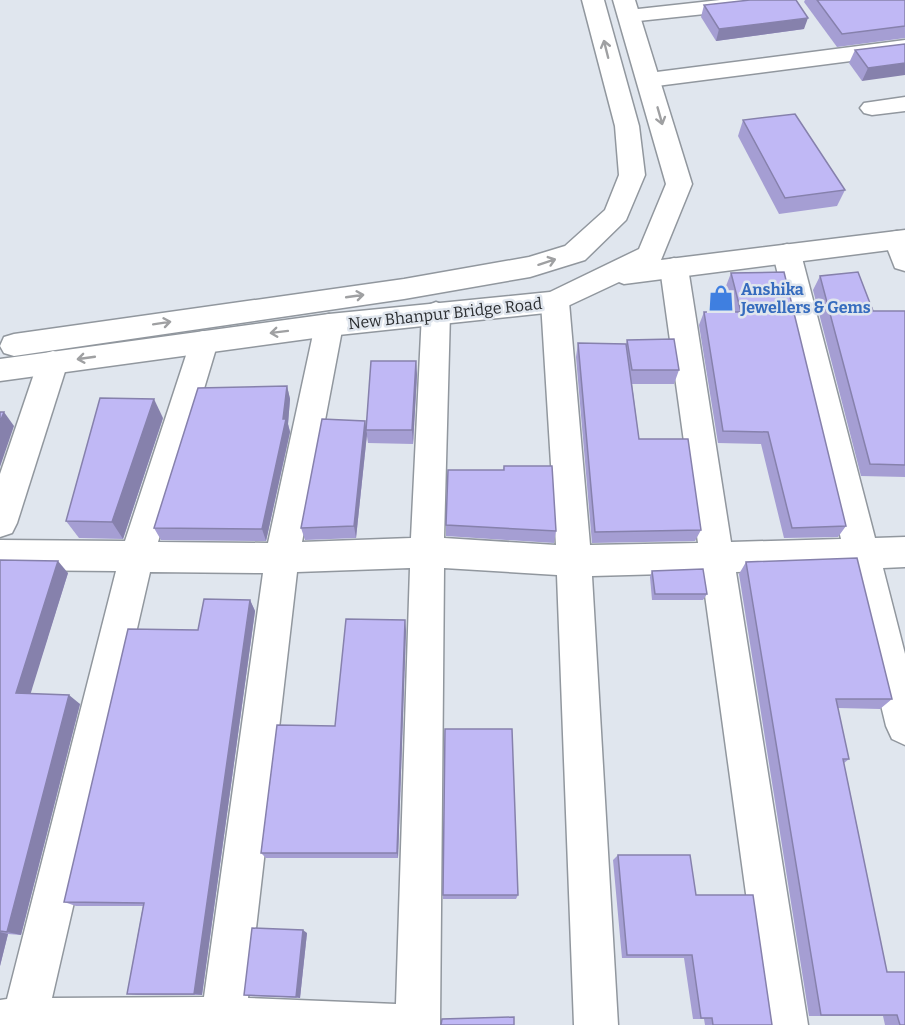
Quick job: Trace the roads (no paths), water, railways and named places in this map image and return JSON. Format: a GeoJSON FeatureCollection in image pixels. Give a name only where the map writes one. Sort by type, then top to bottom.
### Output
{"type":"FeatureCollection","features":[{"type":"Feature","properties":{"kind":"street","name":"New Bhanpur Bridge Road"},"geometry":{"type":"LineString","coordinates":[[0,347],[404,289],[530,267],[575,253],[594,238],[617,214],[632,175],[627,126],[593,0]]}},
{"type":"Feature","properties":{"kind":"street"},"geometry":{"type":"LineString","coordinates":[[627,8],[781,0]]}},
{"type":"Feature","properties":{"kind":"street","name":"New Bhanpur Bridge Road"},"geometry":{"type":"LineString","coordinates":[[0,369],[436,312],[555,302],[651,255],[679,184],[627,8]]}},
{"type":"Feature","properties":{"kind":"street"},"geometry":{"type":"LineString","coordinates":[[649,80],[905,47]]}},
{"type":"Feature","properties":{"kind":"street"},"geometry":{"type":"LineString","coordinates":[[872,108],[905,104]]}},
{"type":"Feature","properties":{"kind":"street"},"geometry":{"type":"LineString","coordinates":[[607,277],[787,254],[902,247]]}},
{"type":"Feature","properties":{"kind":"street"},"geometry":{"type":"LineString","coordinates":[[787,254],[905,726]]}},
{"type":"Feature","properties":{"kind":"street"},"geometry":{"type":"LineString","coordinates":[[674,268],[786,1025]]}},
{"type":"Feature","properties":{"kind":"street"},"geometry":{"type":"LineString","coordinates":[[555,302],[574,561],[596,1025]]}},
{"type":"Feature","properties":{"kind":"street"},"geometry":{"type":"LineString","coordinates":[[418,1025],[427,552],[436,312]]}},
{"type":"Feature","properties":{"kind":"street"},"geometry":{"type":"LineString","coordinates":[[222,1022],[282,558],[329,325]]}},
{"type":"Feature","properties":{"kind":"street"},"geometry":{"type":"LineString","coordinates":[[203,342],[137,556],[15,1023],[222,1022],[394,1025]]}},
{"type":"Feature","properties":{"kind":"street"},"geometry":{"type":"LineString","coordinates":[[0,523],[53,363]]}},
{"type":"Feature","properties":{"kind":"street"},"geometry":{"type":"LineString","coordinates":[[0,555],[282,558],[427,552],[574,561],[905,552]]}},
{"type":"Feature","properties":{"kind":"place","name":"Anshika Jewellers & Gems"},"geometry":{"type":"Point","coordinates":[721,298]}}]}
